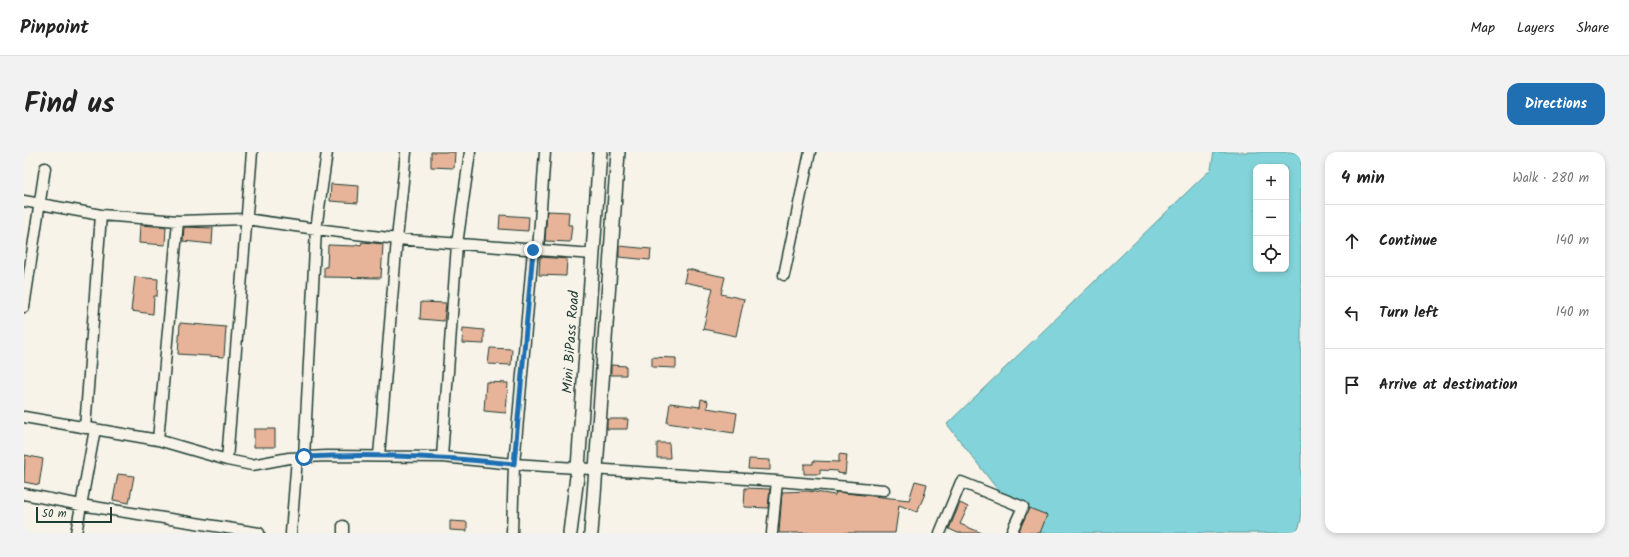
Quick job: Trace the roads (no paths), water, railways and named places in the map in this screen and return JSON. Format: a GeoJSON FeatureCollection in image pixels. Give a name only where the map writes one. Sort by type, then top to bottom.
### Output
{"type":"FeatureCollection","features":[{"type":"Feature","properties":{"kind":"street"},"geometry":{"type":"LineString","coordinates":[[227,460],[252,152]]}},
{"type":"Feature","properties":{"kind":"street"},"geometry":{"type":"LineString","coordinates":[[291,533],[301,457],[316,230],[327,152]]}},
{"type":"Feature","properties":{"kind":"street"},"geometry":{"type":"LineString","coordinates":[[379,456],[397,239],[406,152]]}},
{"type":"Feature","properties":{"kind":"street"},"geometry":{"type":"LineString","coordinates":[[442,457],[457,244],[470,152]]}},
{"type":"Feature","properties":{"kind":"street"},"geometry":{"type":"LineString","coordinates":[[512,533],[514,464],[545,152]]}},
{"type":"Feature","properties":{"kind":"street","name":"Mini BiPass Road"},"geometry":{"type":"LineString","coordinates":[[570,533],[578,468],[600,152]]}},
{"type":"Feature","properties":{"kind":"street"},"geometry":{"type":"LineString","coordinates":[[590,533],[596,469],[618,152]]}},
{"type":"Feature","properties":{"kind":"street"},"geometry":{"type":"LineString","coordinates":[[784,275],[810,152]]}},
{"type":"Feature","properties":{"kind":"street"},"geometry":{"type":"LineString","coordinates":[[24,307],[45,168]]}},
{"type":"Feature","properties":{"kind":"street"},"geometry":{"type":"LineString","coordinates":[[24,201],[101,215],[178,221],[246,219],[316,230],[397,239],[593,254]]}},
{"type":"Feature","properties":{"kind":"street"},"geometry":{"type":"LineString","coordinates":[[85,428],[101,215]]}},
{"type":"Feature","properties":{"kind":"street"},"geometry":{"type":"LineString","coordinates":[[158,440],[178,221]]}},
{"type":"Feature","properties":{"kind":"street"},"geometry":{"type":"LineString","coordinates":[[24,417],[158,440],[227,460],[252,465],[301,457],[442,457],[514,464],[777,481],[884,490]]}},
{"type":"Feature","properties":{"kind":"street"},"geometry":{"type":"LineString","coordinates":[[76,533],[95,430]]}},
{"type":"Feature","properties":{"kind":"street"},"geometry":{"type":"LineString","coordinates":[[772,533],[777,481]]}},
{"type":"Feature","properties":{"kind":"street"},"geometry":{"type":"LineString","coordinates":[[940,533],[961,482],[1023,507],[1011,533]]}},
{"type":"Feature","properties":{"kind":"street"},"geometry":{"type":"LineString","coordinates":[[24,494],[81,506],[259,533]]}},
{"type":"Feature","properties":{"kind":"water"},"geometry":{"type":"Polygon","coordinates":[[[1214,152],[1301,152],[1301,520],[1297,533],[1031,533],[947,424],[1211,169],[1214,152]]]}}]}
